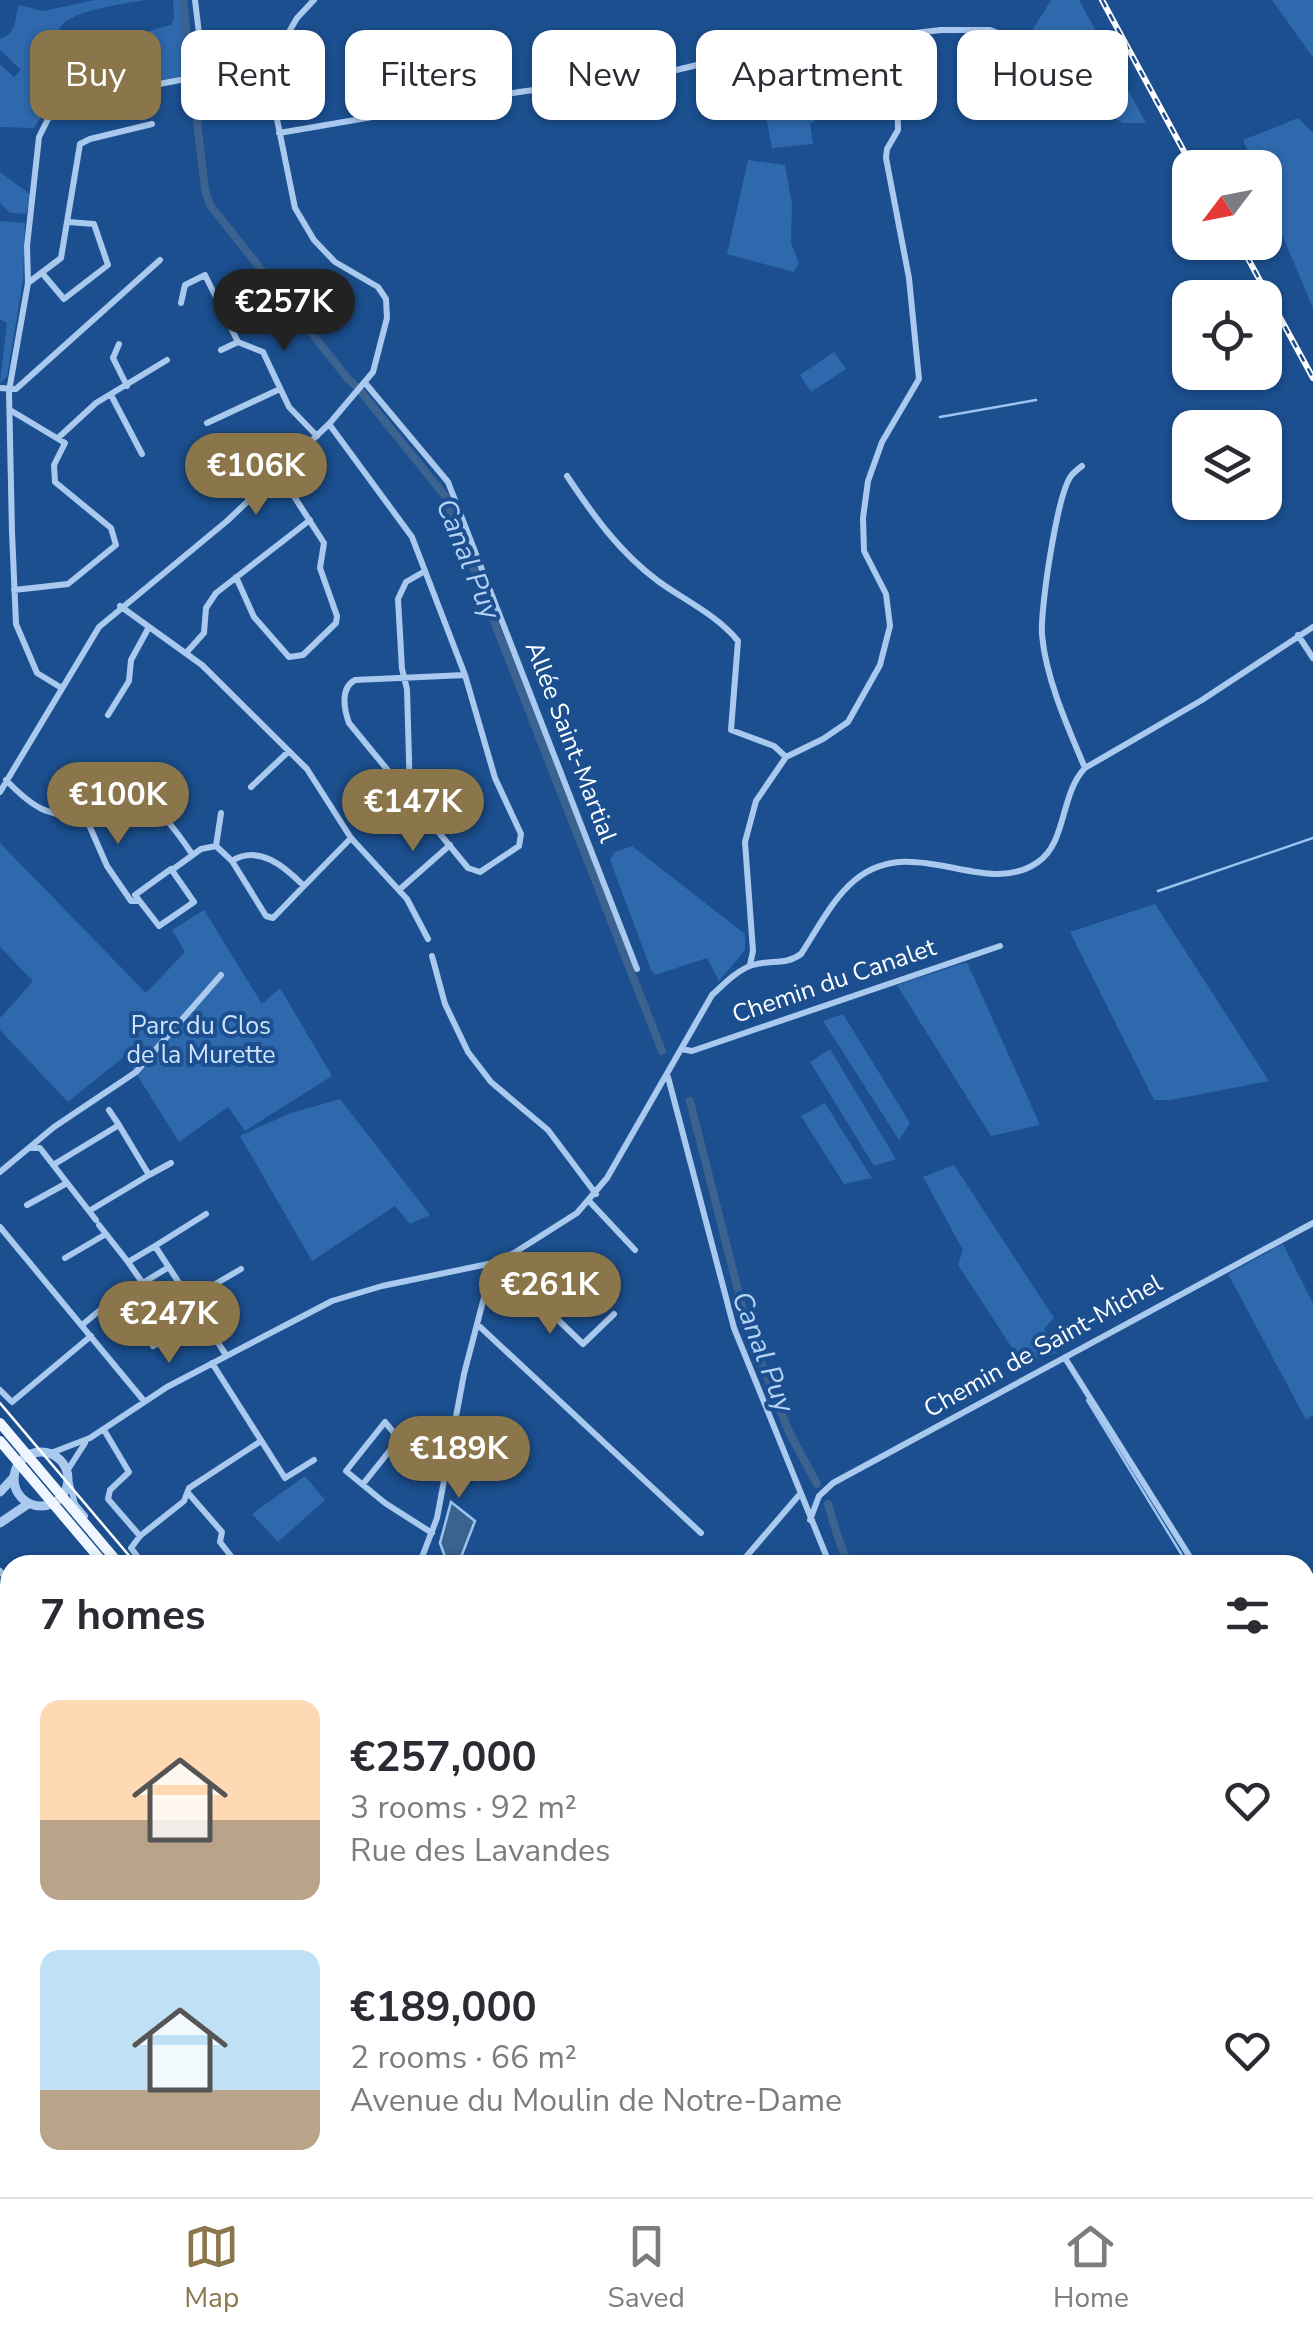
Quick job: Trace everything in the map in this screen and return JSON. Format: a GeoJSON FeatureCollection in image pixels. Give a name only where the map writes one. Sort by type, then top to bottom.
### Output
{"type":"FeatureCollection","features":[{"type":"Feature","properties":{"kind":"main road"},"geometry":{"type":"LineString","coordinates":[[0,1423],[23,1459],[112,1555]]}},
{"type":"Feature","properties":{"kind":"main road"},"geometry":{"type":"LineString","coordinates":[[0,1441],[23,1459]]}},
{"type":"Feature","properties":{"kind":"main road"},"geometry":{"type":"LineString","coordinates":[[58,1500],[97,1555]]}},
{"type":"Feature","properties":{"kind":"street"},"geometry":{"type":"LineString","coordinates":[[195,0],[199,30]]}},
{"type":"Feature","properties":{"kind":"street"},"geometry":{"type":"LineString","coordinates":[[290,30],[314,0]]}},
{"type":"Feature","properties":{"kind":"street"},"geometry":{"type":"LineString","coordinates":[[279,133],[696,65]]}},
{"type":"Feature","properties":{"kind":"street"},"geometry":{"type":"LineString","coordinates":[[60,688],[40,677],[33,667],[16,624],[14,590],[9,392],[28,282],[28,246],[43,126],[50,116],[92,97],[180,80]]}},
{"type":"Feature","properties":{"kind":"street"},"geometry":{"type":"LineString","coordinates":[[0,792],[91,636],[120,606],[215,532],[329,424],[362,389],[382,341],[386,298],[378,287],[335,262],[314,240],[294,208],[277,120]]}},
{"type":"Feature","properties":{"kind":"street"},"geometry":{"type":"LineString","coordinates":[[750,965],[753,951],[745,864],[748,820],[766,782],[786,757],[848,722],[880,665],[890,626],[886,594],[864,550],[862,526],[868,480],[882,442],[919,379],[909,278],[886,158],[886,149],[898,130],[898,120]]}},
{"type":"Feature","properties":{"kind":"street"},"geometry":{"type":"LineString","coordinates":[[28,282],[62,258],[80,144],[152,124]]}},
{"type":"Feature","properties":{"kind":"street"},"geometry":{"type":"LineString","coordinates":[[42,273],[64,299],[108,265],[94,224],[68,222]]}},
{"type":"Feature","properties":{"kind":"street"},"geometry":{"type":"LineString","coordinates":[[0,388],[16,390],[160,260]]}},
{"type":"Feature","properties":{"kind":"street"},"geometry":{"type":"LineString","coordinates":[[180,304],[186,285],[206,275],[238,342],[263,352],[289,406],[317,436]]}},
{"type":"Feature","properties":{"kind":"street"},"geometry":{"type":"LineString","coordinates":[[222,350],[238,342]]}},
{"type":"Feature","properties":{"kind":"street"},"geometry":{"type":"LineString","coordinates":[[119,344],[113,358],[127,386]]}},
{"type":"Feature","properties":{"kind":"street"},"geometry":{"type":"LineString","coordinates":[[58,438],[96,402],[168,360]]}},
{"type":"Feature","properties":{"kind":"street"},"geometry":{"type":"LineString","coordinates":[[208,423],[280,389]]}},
{"type":"Feature","properties":{"kind":"street","name":"Allée Saint-Martial"},"geometry":{"type":"LineString","coordinates":[[362,389],[448,482],[637,969]]}},
{"type":"Feature","properties":{"kind":"street"},"geometry":{"type":"LineString","coordinates":[[111,395],[142,454]]}},
{"type":"Feature","properties":{"kind":"street"},"geometry":{"type":"LineString","coordinates":[[10,410],[65,443],[54,465],[57,486],[112,528],[116,538],[116,546],[68,584],[14,590]]}},
{"type":"Feature","properties":{"kind":"street"},"geometry":{"type":"LineString","coordinates":[[329,424],[412,537],[465,675],[495,778],[522,840],[480,872],[472,871],[349,723],[345,694],[346,686],[354,680],[465,675]]}},
{"type":"Feature","properties":{"kind":"street"},"geometry":{"type":"LineString","coordinates":[[1082,466],[1070,477],[1062,496],[1042,636],[1084,768]]}},
{"type":"Feature","properties":{"kind":"street"},"geometry":{"type":"LineString","coordinates":[[236,577],[254,617],[283,652],[297,658],[334,628],[337,616],[320,568],[324,543],[278,473]]}},
{"type":"Feature","properties":{"kind":"street"},"geometry":{"type":"LineString","coordinates":[[567,476],[603,530],[655,579],[716,620],[738,641],[731,730],[774,746],[786,757]]}},
{"type":"Feature","properties":{"kind":"street"},"geometry":{"type":"LineString","coordinates":[[186,653],[204,633],[209,600],[310,520]]}},
{"type":"Feature","properties":{"kind":"street"},"geometry":{"type":"LineString","coordinates":[[410,796],[398,599],[406,582],[425,570]]}},
{"type":"Feature","properties":{"kind":"street"},"geometry":{"type":"LineString","coordinates":[[120,606],[186,653],[289,751],[317,783],[351,838],[416,912],[428,939]]}},
{"type":"Feature","properties":{"kind":"street"},"geometry":{"type":"LineString","coordinates":[[51,1454],[104,1430],[144,1401],[212,1362],[348,1294],[493,1263],[514,1253],[590,1202],[712,995],[750,965],[789,963],[801,954],[855,880],[890,862],[926,861],[1003,874],[1032,866],[1051,850],[1074,782],[1084,768],[1202,700],[1313,626]]}},
{"type":"Feature","properties":{"kind":"street"},"geometry":{"type":"LineString","coordinates":[[108,716],[129,682],[130,660],[150,627]]}},
{"type":"Feature","properties":{"kind":"street"},"geometry":{"type":"LineString","coordinates":[[1298,635],[1313,658]]}},
{"type":"Feature","properties":{"kind":"street"},"geometry":{"type":"LineString","coordinates":[[250,786],[289,751]]}},
{"type":"Feature","properties":{"kind":"street"},"geometry":{"type":"LineString","coordinates":[[6,780],[38,809],[54,816],[86,818]]}},
{"type":"Feature","properties":{"kind":"street"},"geometry":{"type":"LineString","coordinates":[[86,818],[102,796],[114,790],[128,791],[160,810],[192,854]]}},
{"type":"Feature","properties":{"kind":"street"},"geometry":{"type":"LineString","coordinates":[[216,846],[221,813]]}},
{"type":"Feature","properties":{"kind":"street"},"geometry":{"type":"LineString","coordinates":[[86,818],[108,868],[131,901],[139,900]]}},
{"type":"Feature","properties":{"kind":"street"},"geometry":{"type":"LineString","coordinates":[[172,870],[194,902],[160,926],[135,894],[192,854],[209,846],[216,846],[232,861],[266,916],[273,918],[351,838]]}},
{"type":"Feature","properties":{"kind":"street"},"geometry":{"type":"LineString","coordinates":[[399,890],[450,845]]}},
{"type":"Feature","properties":{"kind":"street"},"geometry":{"type":"LineString","coordinates":[[232,861],[244,853],[256,854],[286,869],[304,886]]}},
{"type":"Feature","properties":{"kind":"street","name":"Chemin du Canalet"},"geometry":{"type":"LineString","coordinates":[[681,1049],[692,1051],[1000,946]]}},
{"type":"Feature","properties":{"kind":"street"},"geometry":{"type":"LineString","coordinates":[[432,956],[444,1004],[468,1052],[491,1082],[548,1130],[596,1194]]}},
{"type":"Feature","properties":{"kind":"street"},"geometry":{"type":"LineString","coordinates":[[0,1172],[54,1127],[136,1072],[220,975]]}},
{"type":"Feature","properties":{"kind":"street"},"geometry":{"type":"LineString","coordinates":[[668,1049],[674,1062]]}},
{"type":"Feature","properties":{"kind":"street"},"geometry":{"type":"LineString","coordinates":[[667,1076],[734,1328],[826,1555]]}},
{"type":"Feature","properties":{"kind":"street"},"geometry":{"type":"LineString","coordinates":[[110,1110],[150,1175]]}},
{"type":"Feature","properties":{"kind":"street"},"geometry":{"type":"LineString","coordinates":[[53,1165],[119,1125]]}},
{"type":"Feature","properties":{"kind":"street"},"geometry":{"type":"LineString","coordinates":[[28,1148],[40,1148],[142,1282]]}},
{"type":"Feature","properties":{"kind":"street"},"geometry":{"type":"LineString","coordinates":[[89,1212],[171,1162]]}},
{"type":"Feature","properties":{"kind":"street"},"geometry":{"type":"LineString","coordinates":[[28,1205],[67,1183]]}},
{"type":"Feature","properties":{"kind":"street"},"geometry":{"type":"LineString","coordinates":[[590,1202],[634,1250]]}},
{"type":"Feature","properties":{"kind":"street"},"geometry":{"type":"LineString","coordinates":[[128,1262],[206,1214]]}},
{"type":"Feature","properties":{"kind":"street","name":"Chemin de Saint-Michel"},"geometry":{"type":"LineString","coordinates":[[810,1520],[820,1496],[833,1483],[1313,1224]]}},
{"type":"Feature","properties":{"kind":"street"},"geometry":{"type":"LineString","coordinates":[[0,1227],[144,1401]]}},
{"type":"Feature","properties":{"kind":"street"},"geometry":{"type":"LineString","coordinates":[[65,1258],[106,1234]]}},
{"type":"Feature","properties":{"kind":"street"},"geometry":{"type":"LineString","coordinates":[[155,1246],[226,1355]]}},
{"type":"Feature","properties":{"kind":"street"},"geometry":{"type":"LineString","coordinates":[[514,1253],[523,1286],[582,1344],[614,1314]]}},
{"type":"Feature","properties":{"kind":"street"},"geometry":{"type":"LineString","coordinates":[[423,1555],[432,1533],[493,1263]]}},
{"type":"Feature","properties":{"kind":"street"},"geometry":{"type":"LineString","coordinates":[[82,1325],[169,1266]]}},
{"type":"Feature","properties":{"kind":"street"},"geometry":{"type":"LineString","coordinates":[[190,1299],[242,1269]]}},
{"type":"Feature","properties":{"kind":"street"},"geometry":{"type":"LineString","coordinates":[[153,1346],[203,1319]]}},
{"type":"Feature","properties":{"kind":"street"},"geometry":{"type":"LineString","coordinates":[[477,1324],[701,1533]]}},
{"type":"Feature","properties":{"kind":"street"},"geometry":{"type":"LineString","coordinates":[[0,1390],[12,1402],[92,1336]]}},
{"type":"Feature","properties":{"kind":"street"},"geometry":{"type":"LineString","coordinates":[[1065,1358],[1189,1555]]}},
{"type":"Feature","properties":{"kind":"street"},"geometry":{"type":"LineString","coordinates":[[212,1362],[285,1478],[314,1460]]}},
{"type":"Feature","properties":{"kind":"street"},"geometry":{"type":"LineString","coordinates":[[363,1484],[399,1440],[385,1422],[346,1470],[385,1503],[432,1533]]}},
{"type":"Feature","properties":{"kind":"street"},"geometry":{"type":"LineString","coordinates":[[104,1430],[129,1472],[110,1490],[108,1498],[140,1536]]}},
{"type":"Feature","properties":{"kind":"street"},"geometry":{"type":"LineString","coordinates":[[14,1477],[16,1490],[28,1504],[39,1506],[58,1500],[76,1452],[90,1438]]}},
{"type":"Feature","properties":{"kind":"street"},"geometry":{"type":"LineString","coordinates":[[230,1555],[220,1542],[222,1532],[188,1488],[262,1441]]}},
{"type":"Feature","properties":{"kind":"street"},"geometry":{"type":"LineString","coordinates":[[0,1492],[23,1459],[38,1452],[51,1454],[61,1460],[76,1504],[108,1550]]}},
{"type":"Feature","properties":{"kind":"street"},"geometry":{"type":"LineString","coordinates":[[136,1555],[131,1548],[133,1544],[189,1494]]}},
{"type":"Feature","properties":{"kind":"street"},"geometry":{"type":"LineString","coordinates":[[748,1555],[800,1494]]}},
{"type":"Feature","properties":{"kind":"street"},"geometry":{"type":"LineString","coordinates":[[0,1523],[28,1504]]}},
{"type":"Feature","properties":{"kind":"green space"},"geometry":{"type":"Polygon","coordinates":[[[95,0],[146,0],[81,14],[60,30],[30,30],[30,120],[39,120],[34,128],[0,127],[0,64],[14,77],[21,70],[0,50],[0,39],[13,29],[19,5],[43,11],[95,0]]]}},
{"type":"Feature","properties":{"kind":"green space"},"geometry":{"type":"Polygon","coordinates":[[[173,0],[181,0],[181,76],[161,80],[161,30],[153,30],[171,25],[173,0]]]}},
{"type":"Feature","properties":{"kind":"green space"},"geometry":{"type":"Polygon","coordinates":[[[1051,0],[1079,0],[1095,30],[1033,30],[1051,0]]]}},
{"type":"Feature","properties":{"kind":"green space"},"geometry":{"type":"Polygon","coordinates":[[[1272,0],[1313,0],[1313,57],[1312,56],[1272,0]]]}},
{"type":"Feature","properties":{"kind":"green space"},"geometry":{"type":"Polygon","coordinates":[[[1128,90],[1146,123],[1117,120],[1128,120],[1128,90]]]}},
{"type":"Feature","properties":{"kind":"green space"},"geometry":{"type":"Polygon","coordinates":[[[1298,118],[1313,133],[1313,308],[1282,234],[1282,150],[1247,150],[1243,140],[1298,118]]]}},
{"type":"Feature","properties":{"kind":"green space"},"geometry":{"type":"Polygon","coordinates":[[[767,120],[815,120],[810,124],[813,144],[772,148],[767,120]]]}},
{"type":"Feature","properties":{"kind":"green space"},"geometry":{"type":"Polygon","coordinates":[[[748,160],[785,165],[792,204],[791,243],[799,263],[794,272],[727,254],[748,160]]]}},
{"type":"Feature","properties":{"kind":"green space"},"geometry":{"type":"Polygon","coordinates":[[[0,172],[31,195],[26,214],[10,213],[0,203],[0,172]]]}},
{"type":"Feature","properties":{"kind":"green space"},"geometry":{"type":"Polygon","coordinates":[[[0,221],[25,223],[23,280],[7,377],[0,383],[7,323],[0,319],[0,221]]]}},
{"type":"Feature","properties":{"kind":"green space"},"geometry":{"type":"Polygon","coordinates":[[[834,352],[846,369],[811,392],[800,375],[834,352]]]}},
{"type":"Feature","properties":{"kind":"green space","name":"Parc du Clos de la Murette"},"geometry":{"type":"Polygon","coordinates":[[[0,843],[146,993],[185,952],[172,930],[204,910],[262,1004],[280,988],[332,1076],[245,1131],[228,1107],[179,1142],[125,1056],[68,1102],[0,1030],[0,1018],[33,981],[0,947],[0,843]]]}},
{"type":"Feature","properties":{"kind":"green space"},"geometry":{"type":"Polygon","coordinates":[[[632,846],[745,934],[745,950],[719,981],[707,958],[655,975],[651,970],[610,860],[615,852],[632,846]]]}},
{"type":"Feature","properties":{"kind":"green space"},"geometry":{"type":"Polygon","coordinates":[[[1155,904],[1269,1081],[1154,1100],[1070,932],[1155,904]]]}},
{"type":"Feature","properties":{"kind":"green space"},"geometry":{"type":"Polygon","coordinates":[[[967,962],[1040,1125],[991,1136],[897,985],[967,962]]]}},
{"type":"Feature","properties":{"kind":"green space"},"geometry":{"type":"Polygon","coordinates":[[[843,1014],[910,1123],[899,1140],[823,1021],[843,1014]]]}},
{"type":"Feature","properties":{"kind":"green space"},"geometry":{"type":"Polygon","coordinates":[[[830,1049],[896,1159],[874,1166],[810,1062],[830,1049]]]}},
{"type":"Feature","properties":{"kind":"green space"},"geometry":{"type":"Polygon","coordinates":[[[340,1099],[430,1215],[410,1224],[395,1206],[312,1261],[240,1136],[288,1114],[340,1099]]]}},
{"type":"Feature","properties":{"kind":"green space"},"geometry":{"type":"Polygon","coordinates":[[[825,1103],[872,1178],[844,1184],[801,1116],[825,1103]]]}},
{"type":"Feature","properties":{"kind":"green space"},"geometry":{"type":"Polygon","coordinates":[[[954,1165],[1054,1318],[1044,1329],[1057,1353],[1022,1363],[958,1265],[963,1250],[923,1177],[954,1165]]]}},
{"type":"Feature","properties":{"kind":"green space"},"geometry":{"type":"Polygon","coordinates":[[[1283,1244],[1313,1303],[1313,1415],[1306,1420],[1228,1274],[1283,1244]]]}},
{"type":"Feature","properties":{"kind":"green space"},"geometry":{"type":"Polygon","coordinates":[[[305,1476],[325,1500],[278,1542],[252,1514],[305,1476]]]}},
{"type":"Feature","properties":{"kind":"shaded area"},"geometry":{"type":"Polygon","coordinates":[[[451,1502],[475,1521],[462,1555],[444,1555],[440,1543],[451,1502]]]}},
{"type":"Feature","properties":{"kind":"waterway","name":"Canal Puy"},"geometry":{"type":"LineString","coordinates":[[183,0],[210,205],[445,496],[662,1051]]}},
{"type":"Feature","properties":{"kind":"waterway"},"geometry":{"type":"LineString","coordinates":[[940,417],[1036,400]]}},
{"type":"Feature","properties":{"kind":"waterway","name":"Chemin du Canalet"},"geometry":{"type":"LineString","coordinates":[[1158,891],[1313,838]]}},
{"type":"Feature","properties":{"kind":"waterway","name":"Canal Puy"},"geometry":{"type":"LineString","coordinates":[[690,1101],[747,1326],[789,1432],[817,1484]]}},
{"type":"Feature","properties":{"kind":"waterway"},"geometry":{"type":"LineString","coordinates":[[1087,1400],[1182,1555]]}},
{"type":"Feature","properties":{"kind":"waterway","name":"Canal Puy"},"geometry":{"type":"LineString","coordinates":[[828,1504],[836,1531]]}},
{"type":"Feature","properties":{"kind":"waterway","name":"Canal Puy"},"geometry":{"type":"LineString","coordinates":[[837,1534],[844,1555]]}},
{"type":"Feature","properties":{"kind":"tram line"},"geometry":{"type":"LineString","coordinates":[[0,1403],[129,1555]]}},
{"type":"Feature","properties":{"kind":"railway"},"geometry":{"type":"LineString","coordinates":[[1102,0],[1183,150]]}},
{"type":"Feature","properties":{"kind":"railway"},"geometry":{"type":"LineString","coordinates":[[1249,260],[1313,378]]}}]}
